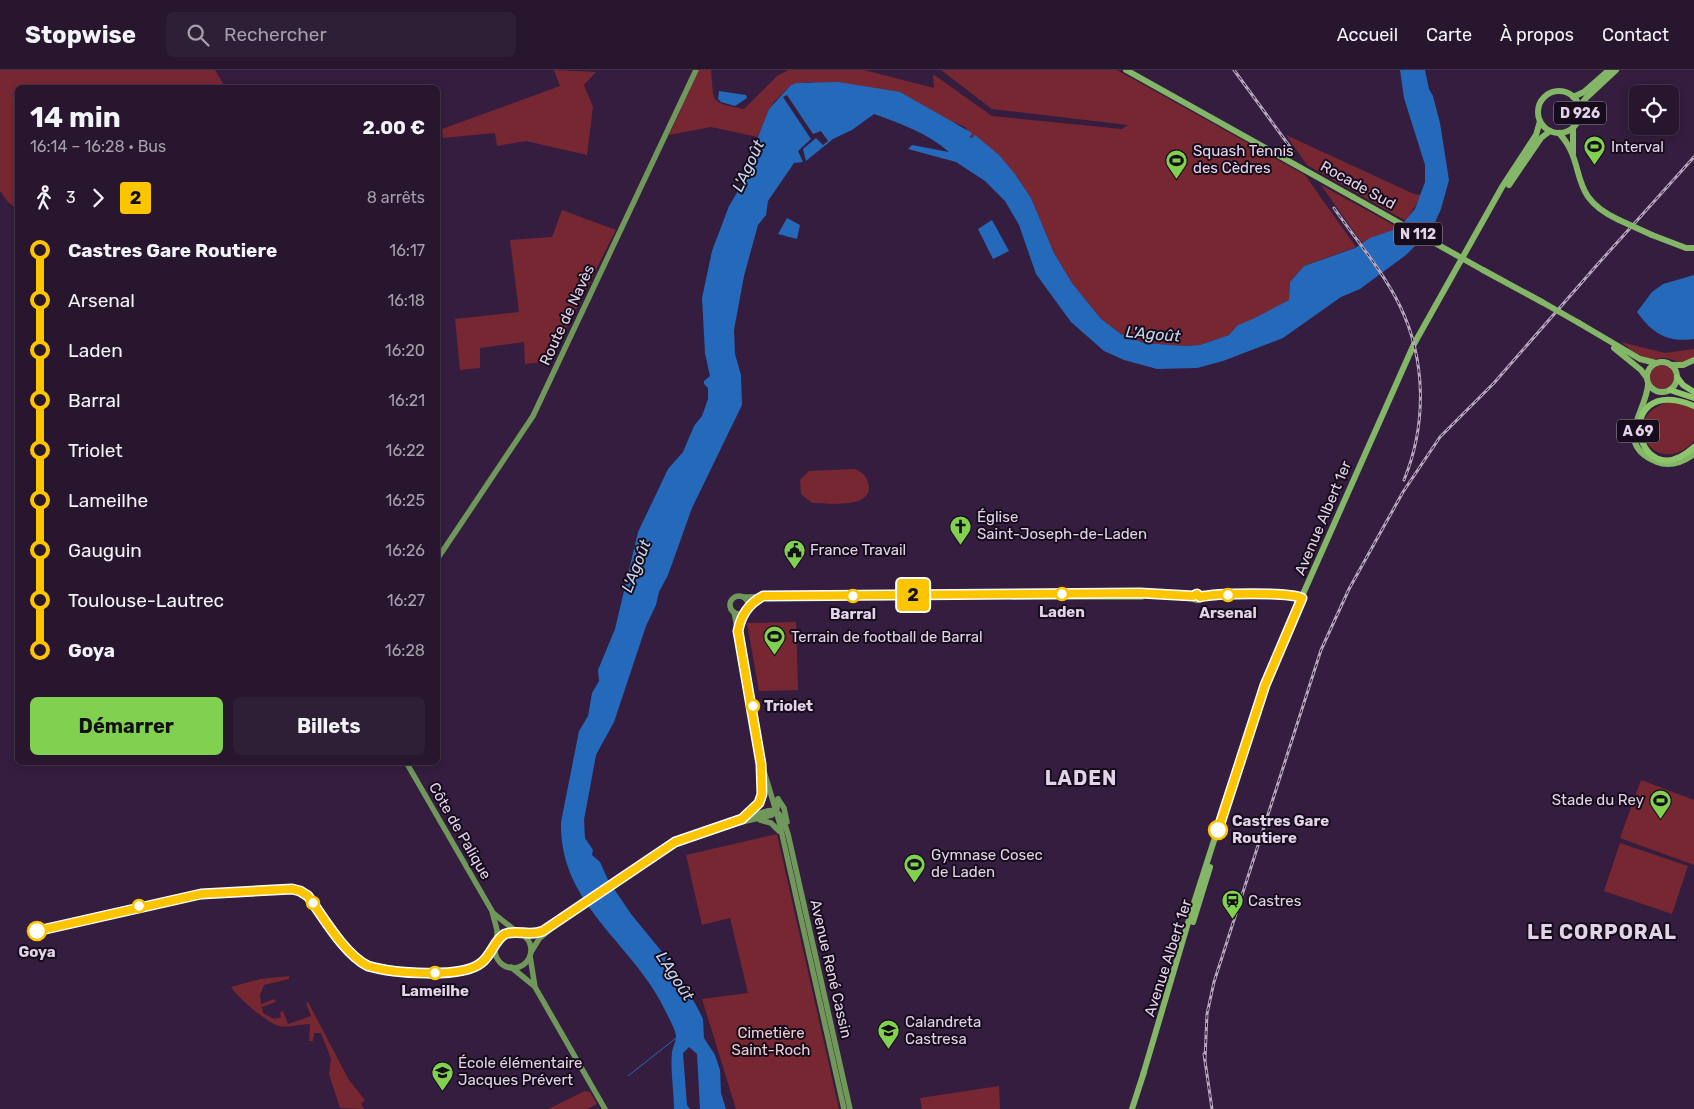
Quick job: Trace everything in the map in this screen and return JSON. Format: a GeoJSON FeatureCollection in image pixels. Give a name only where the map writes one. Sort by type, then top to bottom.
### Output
{"type":"FeatureCollection","features":[{"type":"Feature","properties":{"kind":"highway"},"geometry":{"type":"LineString","coordinates":[[1677,377],[1683,385],[1694,392]]}},
{"type":"Feature","properties":{"kind":"highway"},"geometry":{"type":"LineString","coordinates":[[1670,390],[1694,398]]}},
{"type":"Feature","properties":{"kind":"highway","name":"A 69"},"geometry":{"type":"LineString","coordinates":[[1694,406],[1671,399],[1657,402],[1650,406],[1641,417],[1638,432],[1643,446],[1660,458],[1674,459],[1682,457],[1694,447]]}},
{"type":"Feature","properties":{"kind":"main road","name":"Route de Navès"},"geometry":{"type":"LineString","coordinates":[[440,555],[534,416],[696,70]]}},
{"type":"Feature","properties":{"kind":"main road","name":"Rocade Sud"},"geometry":{"type":"LineString","coordinates":[[1126,70],[1542,302],[1603,339],[1644,361],[1657,363]]}},
{"type":"Feature","properties":{"kind":"main road","name":"D 926"},"geometry":{"type":"LineString","coordinates":[[1573,97],[1584,92],[1609,70]]}},
{"type":"Feature","properties":{"kind":"main road","name":"D 926"},"geometry":{"type":"LineString","coordinates":[[1579,107],[1616,70]]}},
{"type":"Feature","properties":{"kind":"main road","name":"D 926"},"geometry":{"type":"LineString","coordinates":[[1561,91],[1573,97],[1579,107],[1578,119],[1573,128],[1559,133],[1550,131],[1540,121],[1539,106],[1547,95],[1561,91]]}},
{"type":"Feature","properties":{"kind":"main road"},"geometry":{"type":"LineString","coordinates":[[1491,208],[1536,135],[1540,121]]}},
{"type":"Feature","properties":{"kind":"main road"},"geometry":{"type":"LineString","coordinates":[[1573,128],[1573,156]]}},
{"type":"Feature","properties":{"kind":"main road"},"geometry":{"type":"LineString","coordinates":[[1491,208],[1541,138],[1550,131]]}},
{"type":"Feature","properties":{"kind":"main road"},"geometry":{"type":"LineString","coordinates":[[1559,133],[1573,156],[1582,188],[1592,203],[1604,213],[1652,235],[1686,248],[1694,248]]}},
{"type":"Feature","properties":{"kind":"main road","name":"Avenue Albert 1er"},"geometry":{"type":"LineString","coordinates":[[1132,1109],[1207,879],[1213,848],[1265,685],[1414,344],[1491,208]]}},
{"type":"Feature","properties":{"kind":"main road","name":"Rocade Sud"},"geometry":{"type":"LineString","coordinates":[[1603,339],[1641,370],[1648,381]]}},
{"type":"Feature","properties":{"kind":"main road"},"geometry":{"type":"LineString","coordinates":[[1671,365],[1677,377],[1670,390],[1660,392],[1651,388],[1648,381],[1648,370],[1657,363],[1683,365],[1694,360]]}},
{"type":"Feature","properties":{"kind":"main road","name":"A 69"},"geometry":{"type":"LineString","coordinates":[[1648,381],[1634,428],[1636,442],[1641,450],[1648,457],[1664,464],[1680,462],[1694,454]]}},
{"type":"Feature","properties":{"kind":"main road"},"geometry":{"type":"LineString","coordinates":[[742,819],[757,807],[761,799],[761,764],[738,631],[734,612],[730,608],[732,600],[736,596],[1197,596],[1215,594],[1302,598]]}},
{"type":"Feature","properties":{"kind":"main road"},"geometry":{"type":"LineString","coordinates":[[738,631],[748,607],[763,596]]}},
{"type":"Feature","properties":{"kind":"main road"},"geometry":{"type":"LineString","coordinates":[[744,597],[748,607]]}},
{"type":"Feature","properties":{"kind":"main road"},"geometry":{"type":"LineString","coordinates":[[734,612],[744,613]]}},
{"type":"Feature","properties":{"kind":"main road"},"geometry":{"type":"LineString","coordinates":[[761,764],[784,835]]}},
{"type":"Feature","properties":{"kind":"main road","name":"Côte de Palique"},"geometry":{"type":"LineString","coordinates":[[408,765],[492,912],[497,930],[497,944]]}},
{"type":"Feature","properties":{"kind":"main road"},"geometry":{"type":"LineString","coordinates":[[768,783],[785,812],[784,835]]}},
{"type":"Feature","properties":{"kind":"main road"},"geometry":{"type":"LineString","coordinates":[[721,826],[772,815],[776,811],[778,799]]}},
{"type":"Feature","properties":{"kind":"main road"},"geometry":{"type":"LineString","coordinates":[[605,1109],[535,987],[511,967],[500,961],[496,951],[497,944],[503,936],[540,932],[570,914],[675,842],[770,810],[776,811]]}},
{"type":"Feature","properties":{"kind":"main road"},"geometry":{"type":"LineString","coordinates":[[754,820],[771,823],[784,835]]}},
{"type":"Feature","properties":{"kind":"main road","name":"Avenue René Cassin"},"geometry":{"type":"LineString","coordinates":[[784,835],[841,1083],[850,1109]]}},
{"type":"Feature","properties":{"kind":"main road","name":"Côte de Palique"},"geometry":{"type":"LineString","coordinates":[[492,912],[519,933]]}},
{"type":"Feature","properties":{"kind":"main road"},"geometry":{"type":"LineString","coordinates":[[511,967],[523,965],[540,939],[562,919]]}},
{"type":"Feature","properties":{"kind":"main road"},"geometry":{"type":"LineString","coordinates":[[519,933],[530,943],[535,987]]}},
{"type":"Feature","properties":{"kind":"main road","name":"Avenue René Cassin"},"geometry":{"type":"LineString","coordinates":[[841,1083],[844,1109]]}},
{"type":"Feature","properties":{"kind":"green space"},"geometry":{"type":"Polygon","coordinates":[[[0,70],[215,70],[224,85],[15,85],[15,207],[8,202],[0,191],[0,70]]]}},
{"type":"Feature","properties":{"kind":"green space"},"geometry":{"type":"Polygon","coordinates":[[[554,70],[596,72],[584,85],[593,107],[587,155],[526,141],[497,146],[495,133],[443,138],[442,129],[560,86],[554,70]]]}},
{"type":"Feature","properties":{"kind":"green space"},"geometry":{"type":"Polygon","coordinates":[[[699,70],[711,70],[714,95],[719,103],[744,109],[777,76],[788,70],[864,70],[934,88],[933,74],[992,116],[1122,129],[1128,125],[992,109],[941,70],[1117,70],[1305,175],[1356,247],[1304,266],[1290,282],[1289,300],[1229,335],[1200,345],[1144,343],[1121,334],[1101,319],[1072,283],[1054,253],[1031,198],[1015,174],[999,156],[975,136],[972,138],[965,127],[939,116],[900,92],[808,82],[791,85],[774,102],[769,109],[758,137],[711,127],[669,135],[699,70]]]}},
{"type":"Feature","properties":{"kind":"green space"},"geometry":{"type":"Polygon","coordinates":[[[1286,135],[1414,194],[1422,195],[1406,221],[1307,165],[1286,135]]]}},
{"type":"Feature","properties":{"kind":"green space"},"geometry":{"type":"Polygon","coordinates":[[[1321,185],[1399,228],[1362,243],[1321,185]]]}},
{"type":"Feature","properties":{"kind":"green space"},"geometry":{"type":"Polygon","coordinates":[[[562,210],[616,230],[550,361],[525,364],[524,342],[480,348],[480,368],[460,370],[455,319],[519,312],[510,240],[552,237],[562,210]]]}},
{"type":"Feature","properties":{"kind":"green space"},"geometry":{"type":"Polygon","coordinates":[[[1621,342],[1665,353],[1694,349],[1694,357],[1684,362],[1665,358],[1649,359],[1636,353],[1621,342]]]}},
{"type":"Feature","properties":{"kind":"green space"},"geometry":{"type":"Polygon","coordinates":[[[1662,365],[1667,366],[1673,372],[1673,382],[1667,388],[1662,389],[1657,388],[1651,382],[1650,377],[1651,372],[1657,366],[1662,365]]]}},
{"type":"Feature","properties":{"kind":"green space"},"geometry":{"type":"Polygon","coordinates":[[[1669,402],[1694,408],[1694,441],[1680,452],[1666,454],[1655,451],[1647,442],[1643,432],[1644,420],[1653,410],[1669,402]]]}},
{"type":"Feature","properties":{"kind":"green space"},"geometry":{"type":"Polygon","coordinates":[[[854,469],[863,474],[868,482],[869,491],[865,497],[858,501],[839,504],[812,503],[801,494],[800,480],[809,471],[854,469]]]}},
{"type":"Feature","properties":{"kind":"green space","name":"Terrain de football de Barral"},"geometry":{"type":"Polygon","coordinates":[[[796,622],[798,690],[759,691],[747,623],[796,622]]]}},
{"type":"Feature","properties":{"kind":"green space","name":"Stade du Rey"},"geometry":{"type":"Polygon","coordinates":[[[1641,780],[1694,800],[1694,865],[1620,838],[1641,780]]]}},
{"type":"Feature","properties":{"kind":"green space","name":"Cimetière Saint-Roch"},"geometry":{"type":"Polygon","coordinates":[[[777,834],[839,1109],[736,1109],[702,999],[748,993],[730,918],[702,925],[686,855],[777,834]]]}},
{"type":"Feature","properties":{"kind":"green space"},"geometry":{"type":"Polygon","coordinates":[[[1620,843],[1688,866],[1672,914],[1604,891],[1620,843]]]}},
{"type":"Feature","properties":{"kind":"green space"},"geometry":{"type":"Polygon","coordinates":[[[289,976],[289,979],[264,985],[260,995],[261,1004],[274,999],[276,1002],[262,1007],[263,1013],[274,1019],[281,1017],[280,1012],[283,1011],[288,1024],[311,1016],[306,1003],[308,1002],[349,1080],[365,1100],[361,1104],[364,1109],[340,1108],[329,1074],[331,1059],[321,1033],[314,1033],[313,1041],[309,1041],[310,1024],[287,1027],[273,1024],[253,1009],[231,987],[260,979],[289,976]]]}},
{"type":"Feature","properties":{"kind":"green space"},"geometry":{"type":"Polygon","coordinates":[[[999,1086],[1000,1109],[922,1109],[920,1098],[999,1086]]]}},
{"type":"Feature","properties":{"kind":"green space"},"geometry":{"type":"Polygon","coordinates":[[[585,1091],[590,1092],[597,1104],[587,1109],[548,1109],[585,1091]]]}},
{"type":"Feature","properties":{"kind":"water","name":"L'Agoût"},"geometry":{"type":"Polygon","coordinates":[[[1400,70],[1425,70],[1440,123],[1449,180],[1441,209],[1432,229],[1406,255],[1360,289],[1341,297],[1283,338],[1223,361],[1197,368],[1157,369],[1124,360],[1104,351],[1071,322],[1036,274],[1019,225],[1005,201],[985,181],[956,162],[908,149],[912,145],[949,152],[932,139],[904,125],[874,114],[852,130],[833,139],[806,161],[803,149],[816,138],[823,145],[828,141],[821,131],[813,134],[787,95],[783,97],[811,139],[798,151],[803,162],[794,163],[768,201],[766,215],[758,225],[744,276],[734,330],[735,354],[741,375],[742,405],[692,508],[668,575],[659,592],[656,605],[646,626],[614,722],[596,755],[584,820],[585,838],[593,850],[592,855],[600,862],[608,880],[631,914],[672,964],[697,1007],[703,1019],[704,1038],[715,1055],[720,1070],[721,1093],[726,1109],[700,1109],[697,1054],[689,1047],[683,1053],[687,1105],[690,1109],[674,1109],[671,1066],[672,1052],[676,1040],[674,1028],[652,987],[585,901],[572,877],[564,851],[561,822],[579,731],[588,716],[592,693],[599,681],[598,670],[615,629],[638,532],[668,469],[683,452],[694,426],[702,416],[708,399],[708,388],[704,381],[710,376],[705,353],[702,298],[712,251],[729,206],[750,171],[758,137],[769,109],[791,85],[797,83],[838,82],[900,92],[972,133],[970,137],[972,138],[975,135],[999,155],[1031,198],[1054,253],[1072,283],[1101,319],[1121,334],[1144,343],[1186,346],[1200,345],[1229,335],[1238,325],[1289,300],[1290,282],[1304,266],[1355,248],[1370,238],[1399,228],[1415,209],[1425,182],[1425,165],[1404,98],[1400,70]]]}},
{"type":"Feature","properties":{"kind":"water"},"geometry":{"type":"Polygon","coordinates":[[[719,91],[746,95],[747,98],[735,106],[721,102],[718,99],[719,91]]]}},
{"type":"Feature","properties":{"kind":"water"},"geometry":{"type":"Polygon","coordinates":[[[787,218],[800,225],[797,239],[778,234],[787,218]]]}},
{"type":"Feature","properties":{"kind":"water"},"geometry":{"type":"Polygon","coordinates":[[[992,220],[1009,251],[993,259],[978,229],[992,220]]]}},
{"type":"Feature","properties":{"kind":"water"},"geometry":{"type":"Polygon","coordinates":[[[1694,275],[1694,339],[1668,338],[1648,326],[1637,312],[1652,292],[1663,284],[1694,275]]]}},
{"type":"Feature","properties":{"kind":"waterway"},"geometry":{"type":"LineString","coordinates":[[628,1076],[676,1038]]}},
{"type":"Feature","properties":{"kind":"railway"},"geometry":{"type":"LineString","coordinates":[[1234,70],[1293,151]]}},
{"type":"Feature","properties":{"kind":"railway"},"geometry":{"type":"LineString","coordinates":[[1205,1059],[1207,1014],[1214,982],[1321,650],[1349,589],[1403,492],[1440,437],[1494,383],[1694,157]]}},
{"type":"Feature","properties":{"kind":"railway"},"geometry":{"type":"LineString","coordinates":[[1334,208],[1393,293],[1409,327],[1415,348],[1419,370],[1420,415],[1417,437],[1404,480]]}},
{"type":"Feature","properties":{"kind":"railway"},"geometry":{"type":"LineString","coordinates":[[1204,1054],[1212,1109]]}},
{"type":"Feature","properties":{"kind":"bus line","name":"2"},"geometry":{"type":"LineString","coordinates":[[37,931],[131,908],[201,894],[254,889],[292,889],[308,896],[344,945],[368,966],[439,974],[458,973],[475,968],[487,958],[499,939],[507,933],[517,932],[525,935],[543,931],[675,842],[742,819],[757,807],[762,794],[761,764],[753,708],[738,631],[741,617],[748,607],[763,596],[1140,593],[1193,596],[1197,594],[1200,597],[1215,594],[1288,595],[1302,598],[1279,648],[1265,685],[1218,830]]}},
{"type":"Feature","properties":{"kind":"place","name":"Interval"},"geometry":{"type":"Point","coordinates":[1595,166]}},
{"type":"Feature","properties":{"kind":"place","name":"Squash Tennis des Cèdres"},"geometry":{"type":"Point","coordinates":[1177,179]}},
{"type":"Feature","properties":{"kind":"place","name":"Église Saint-Joseph-de-Laden"},"geometry":{"type":"Point","coordinates":[961,545]}},
{"type":"Feature","properties":{"kind":"place","name":"France Travail"},"geometry":{"type":"Point","coordinates":[794,569]}},
{"type":"Feature","properties":{"kind":"place","name":"Laden"},"geometry":{"type":"Point","coordinates":[1062,594]}},
{"type":"Feature","properties":{"kind":"place","name":"Arsenal"},"geometry":{"type":"Point","coordinates":[1228,595]}},
{"type":"Feature","properties":{"kind":"place","name":"Barral"},"geometry":{"type":"Point","coordinates":[853,596]}},
{"type":"Feature","properties":{"kind":"place","name":"Terrain de football de Barral"},"geometry":{"type":"Point","coordinates":[775,656]}},
{"type":"Feature","properties":{"kind":"place","name":"Triolet"},"geometry":{"type":"Point","coordinates":[753,706]}},
{"type":"Feature","properties":{"kind":"place","name":"Stade du Rey"},"geometry":{"type":"Point","coordinates":[1660,819]}},
{"type":"Feature","properties":{"kind":"place","name":"Castres Gare Routiere"},"geometry":{"type":"Point","coordinates":[1218,830]}},
{"type":"Feature","properties":{"kind":"place","name":"Gymnase Cosec de Laden"},"geometry":{"type":"Point","coordinates":[915,883]}},
{"type":"Feature","properties":{"kind":"place","name":"Castres"},"geometry":{"type":"Point","coordinates":[1232,920]}},
{"type":"Feature","properties":{"kind":"place","name":"Goya"},"geometry":{"type":"Point","coordinates":[37,931]}},
{"type":"Feature","properties":{"kind":"place","name":"Lameilhe"},"geometry":{"type":"Point","coordinates":[435,973]}},
{"type":"Feature","properties":{"kind":"place","name":"Calandreta Castresa"},"geometry":{"type":"Point","coordinates":[889,1050]}},
{"type":"Feature","properties":{"kind":"place","name":"École élémentaire Jacques Prévert"},"geometry":{"type":"Point","coordinates":[442,1091]}},
{"type":"Feature","properties":{"kind":"district","name":"LADEN"},"geometry":{"type":"Point","coordinates":[1081,778]}},
{"type":"Feature","properties":{"kind":"district","name":"LE CORPORAL"},"geometry":{"type":"Point","coordinates":[1602,932]}}]}
